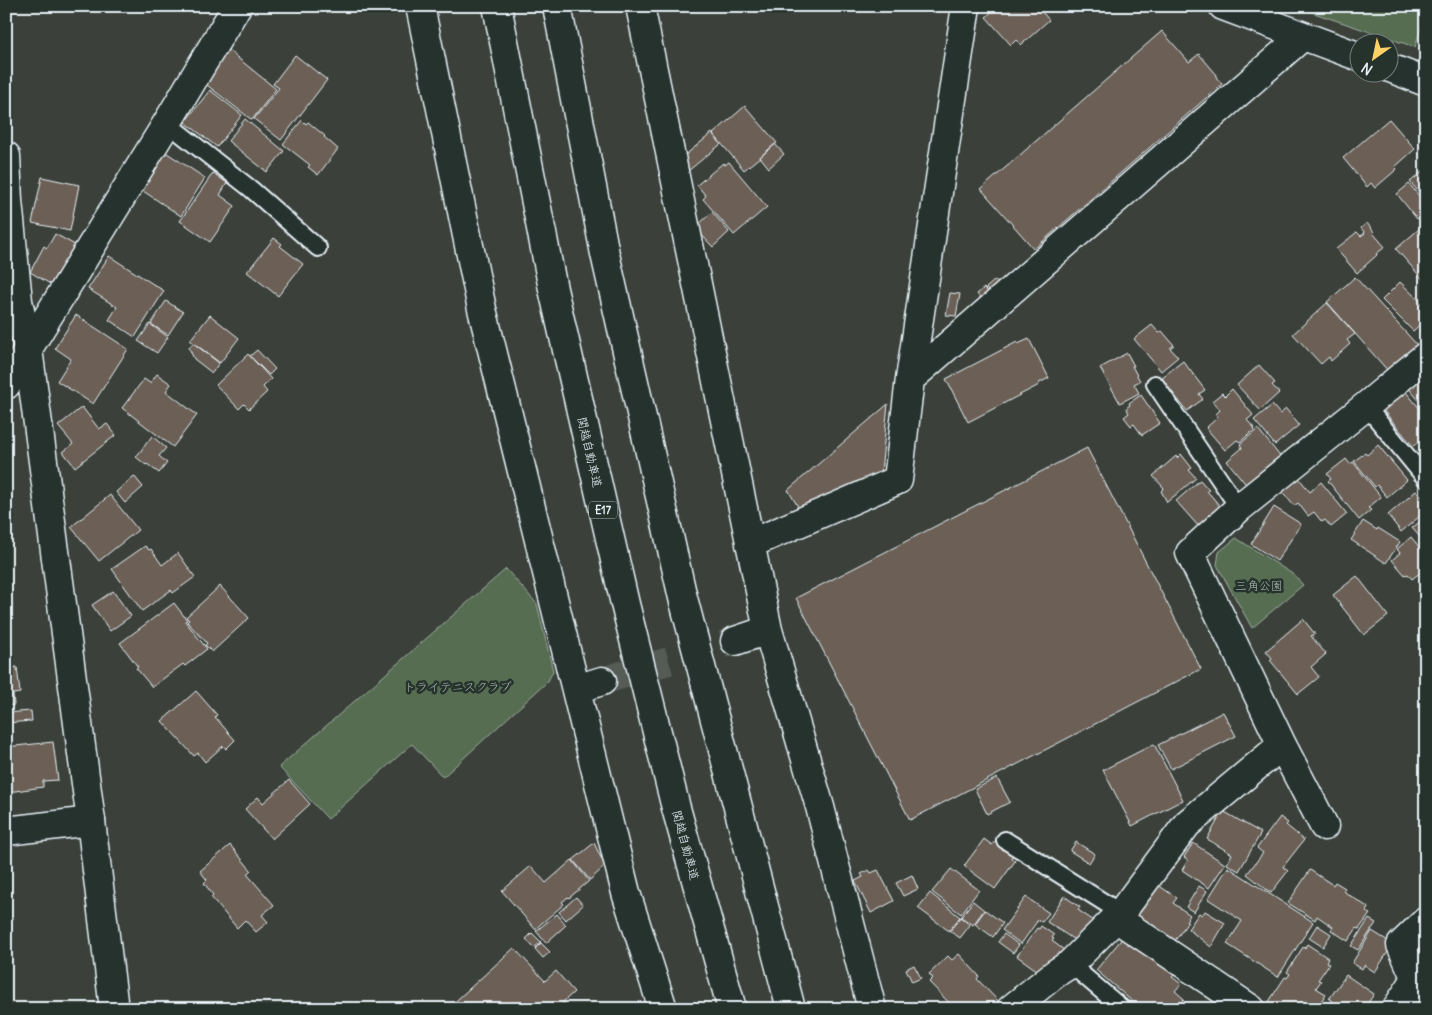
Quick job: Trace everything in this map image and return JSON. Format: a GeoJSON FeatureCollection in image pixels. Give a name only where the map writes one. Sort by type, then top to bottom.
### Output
{"type":"FeatureCollection","features":[{"type":"Feature","properties":{"kind":"main road"},"geometry":{"type":"LineString","coordinates":[[6,386],[237,6]]}},
{"type":"Feature","properties":{"kind":"main road"},"geometry":{"type":"LineString","coordinates":[[420,6],[482,309],[626,892],[663,1009]]}},
{"type":"Feature","properties":{"kind":"main road","name":"関越自動車道"},"geometry":{"type":"LineString","coordinates":[[497,6],[553,289],[625,604],[676,808],[732,1009]]}},
{"type":"Feature","properties":{"kind":"main road"},"geometry":{"type":"LineString","coordinates":[[557,6],[605,254],[683,598],[791,1009]]}},
{"type":"Feature","properties":{"kind":"main road"},"geometry":{"type":"LineString","coordinates":[[640,6],[768,630],[820,807],[872,1009]]}},
{"type":"Feature","properties":{"kind":"main road"},"geometry":{"type":"LineString","coordinates":[[750,544],[898,480],[910,379],[966,6]]}},
{"type":"Feature","properties":{"kind":"main road"},"geometry":{"type":"LineString","coordinates":[[1223,6],[1350,53]]}},
{"type":"Feature","properties":{"kind":"main road"},"geometry":{"type":"LineString","coordinates":[[910,379],[1303,36]]}},
{"type":"Feature","properties":{"kind":"main road"},"geometry":{"type":"LineString","coordinates":[[1400,72],[1426,82]]}},
{"type":"Feature","properties":{"kind":"main road"},"geometry":{"type":"LineString","coordinates":[[6,156],[12,299],[28,349],[114,1009]]}},
{"type":"Feature","properties":{"kind":"main road"},"geometry":{"type":"LineString","coordinates":[[1324,826],[1282,745],[1190,553],[1239,508],[1426,356]]}},
{"type":"Feature","properties":{"kind":"main road"},"geometry":{"type":"LineString","coordinates":[[735,640],[768,630]]}},
{"type":"Feature","properties":{"kind":"main road"},"geometry":{"type":"LineString","coordinates":[[576,689],[602,681]]}},
{"type":"Feature","properties":{"kind":"main road"},"geometry":{"type":"LineString","coordinates":[[1011,1009],[1070,964],[1119,916],[1186,824],[1282,745]]}},
{"type":"Feature","properties":{"kind":"main road"},"geometry":{"type":"LineString","coordinates":[[6,831],[91,821]]}},
{"type":"Feature","properties":{"kind":"main road"},"geometry":{"type":"LineString","coordinates":[[1119,916],[1251,1009]]}},
{"type":"Feature","properties":{"kind":"main road"},"geometry":{"type":"LineString","coordinates":[[1396,1009],[1416,979],[1401,945],[1426,921]]}},
{"type":"Feature","properties":{"kind":"lane"},"geometry":{"type":"LineString","coordinates":[[167,123],[252,189],[318,248]]}},
{"type":"Feature","properties":{"kind":"lane"},"geometry":{"type":"LineString","coordinates":[[1155,384],[1239,508]]}},
{"type":"Feature","properties":{"kind":"lane"},"geometry":{"type":"LineString","coordinates":[[1366,406],[1426,479]]}},
{"type":"Feature","properties":{"kind":"lane"},"geometry":{"type":"LineString","coordinates":[[1005,840],[1119,916]]}},
{"type":"Feature","properties":{"kind":"lane"},"geometry":{"type":"LineString","coordinates":[[1070,964],[1123,1009]]}},
{"type":"Feature","properties":{"kind":"green space"},"geometry":{"type":"Polygon","coordinates":[[[1293,6],[1426,6],[1415,47],[1400,42],[1400,32],[1370,32],[1293,6]]]}},
{"type":"Feature","properties":{"kind":"green space","name":"三角公園"},"geometry":{"type":"Polygon","coordinates":[[[1236,538],[1294,575],[1303,585],[1252,628],[1217,565],[1219,552],[1236,538]]]}},
{"type":"Feature","properties":{"kind":"green space","name":"トライテニスクラブ"},"geometry":{"type":"Polygon","coordinates":[[[506,569],[537,604],[553,671],[548,681],[443,777],[412,744],[328,819],[279,767],[506,569]]]}},
{"type":"Feature","properties":{"kind":"building"},"geometry":{"type":"Polygon","coordinates":[[[998,6],[1037,6],[1049,20],[1021,45],[1016,40],[1011,45],[986,17],[998,6]]]}},
{"type":"Feature","properties":{"kind":"building"},"geometry":{"type":"Polygon","coordinates":[[[1162,31],[1189,62],[1199,54],[1217,75],[1216,77],[1222,84],[1034,249],[981,189],[1162,31]]]}},
{"type":"Feature","properties":{"kind":"building"},"geometry":{"type":"Polygon","coordinates":[[[228,50],[276,89],[252,120],[203,82],[228,50]]]}},
{"type":"Feature","properties":{"kind":"building"},"geometry":{"type":"Polygon","coordinates":[[[295,55],[327,80],[281,140],[254,119],[279,88],[273,84],[295,55]]]}},
{"type":"Feature","properties":{"kind":"building"},"geometry":{"type":"Polygon","coordinates":[[[210,90],[242,115],[217,147],[185,122],[210,90]]]}},
{"type":"Feature","properties":{"kind":"building"},"geometry":{"type":"Polygon","coordinates":[[[745,106],[777,143],[744,170],[713,134],[745,106]]]}},
{"type":"Feature","properties":{"kind":"building"},"geometry":{"type":"Polygon","coordinates":[[[245,119],[284,151],[267,172],[228,141],[245,119]]]}},
{"type":"Feature","properties":{"kind":"building"},"geometry":{"type":"Polygon","coordinates":[[[1389,119],[1415,149],[1395,167],[1397,169],[1375,188],[1371,183],[1367,187],[1343,158],[1389,119]]]}},
{"type":"Feature","properties":{"kind":"building"},"geometry":{"type":"Polygon","coordinates":[[[302,120],[306,124],[308,122],[338,149],[318,175],[308,167],[310,165],[283,144],[302,120]]]}},
{"type":"Feature","properties":{"kind":"building"},"geometry":{"type":"Polygon","coordinates":[[[712,133],[721,144],[688,171],[684,156],[712,133]]]}},
{"type":"Feature","properties":{"kind":"building"},"geometry":{"type":"Polygon","coordinates":[[[775,144],[784,154],[769,168],[760,157],[775,144]]]}},
{"type":"Feature","properties":{"kind":"building"},"geometry":{"type":"Polygon","coordinates":[[[164,151],[205,178],[181,216],[140,189],[164,151]]]}},
{"type":"Feature","properties":{"kind":"building"},"geometry":{"type":"Polygon","coordinates":[[[729,162],[767,207],[734,235],[703,199],[706,196],[697,185],[723,163],[725,165],[729,162]]]}},
{"type":"Feature","properties":{"kind":"building"},"geometry":{"type":"Polygon","coordinates":[[[1426,169],[1426,200],[1410,182],[1426,169]]]}},
{"type":"Feature","properties":{"kind":"building"},"geometry":{"type":"Polygon","coordinates":[[[213,173],[227,183],[220,195],[235,206],[210,242],[180,221],[213,173]]]}},
{"type":"Feature","properties":{"kind":"building"},"geometry":{"type":"Polygon","coordinates":[[[42,177],[79,185],[70,231],[32,223],[42,177]]]}},
{"type":"Feature","properties":{"kind":"building"},"geometry":{"type":"Polygon","coordinates":[[[1409,184],[1426,204],[1426,211],[1417,219],[1397,194],[1409,184]]]}},
{"type":"Feature","properties":{"kind":"building"},"geometry":{"type":"Polygon","coordinates":[[[712,212],[729,232],[713,247],[695,228],[712,212]]]}},
{"type":"Feature","properties":{"kind":"building"},"geometry":{"type":"Polygon","coordinates":[[[1367,223],[1385,247],[1357,273],[1336,249],[1357,232],[1361,236],[1365,233],[1361,228],[1367,223]]]}},
{"type":"Feature","properties":{"kind":"building"},"geometry":{"type":"Polygon","coordinates":[[[1426,223],[1426,283],[1396,249],[1426,223]]]}},
{"type":"Feature","properties":{"kind":"building"},"geometry":{"type":"Polygon","coordinates":[[[55,234],[75,245],[52,285],[30,272],[44,246],[47,248],[55,234]]]}},
{"type":"Feature","properties":{"kind":"building"},"geometry":{"type":"Polygon","coordinates":[[[274,238],[282,244],[280,246],[303,264],[278,296],[247,272],[274,238]]]}},
{"type":"Feature","properties":{"kind":"building"},"geometry":{"type":"Polygon","coordinates":[[[109,256],[164,291],[135,337],[109,320],[117,307],[88,289],[109,256]]]}},
{"type":"Feature","properties":{"kind":"building"},"geometry":{"type":"Polygon","coordinates":[[[1355,277],[1418,346],[1389,372],[1327,302],[1355,277]]]}},
{"type":"Feature","properties":{"kind":"building"},"geometry":{"type":"Polygon","coordinates":[[[995,280],[1000,286],[991,294],[986,288],[995,280]]]}},
{"type":"Feature","properties":{"kind":"building"},"geometry":{"type":"Polygon","coordinates":[[[1400,282],[1426,307],[1426,319],[1413,331],[1382,300],[1400,282]]]}},
{"type":"Feature","properties":{"kind":"building"},"geometry":{"type":"Polygon","coordinates":[[[984,288],[990,294],[983,301],[977,294],[984,288]]]}},
{"type":"Feature","properties":{"kind":"building"},"geometry":{"type":"Polygon","coordinates":[[[950,293],[960,294],[956,316],[946,315],[950,293]]]}},
{"type":"Feature","properties":{"kind":"building"},"geometry":{"type":"Polygon","coordinates":[[[166,301],[183,312],[168,335],[151,324],[166,301]]]}},
{"type":"Feature","properties":{"kind":"building"},"geometry":{"type":"Polygon","coordinates":[[[1327,303],[1355,334],[1347,340],[1350,344],[1331,361],[1329,357],[1321,364],[1293,334],[1327,303]]]}},
{"type":"Feature","properties":{"kind":"building"},"geometry":{"type":"Polygon","coordinates":[[[76,315],[128,349],[93,404],[57,381],[71,359],[55,348],[76,315]]]}},
{"type":"Feature","properties":{"kind":"building"},"geometry":{"type":"Polygon","coordinates":[[[210,315],[239,338],[220,363],[190,340],[210,315]]]}},
{"type":"Feature","properties":{"kind":"building"},"geometry":{"type":"Polygon","coordinates":[[[150,324],[168,337],[157,353],[138,341],[150,324]]]}},
{"type":"Feature","properties":{"kind":"building"},"geometry":{"type":"Polygon","coordinates":[[[1152,325],[1159,333],[1162,331],[1174,345],[1170,348],[1178,357],[1161,371],[1134,339],[1152,325]]]}},
{"type":"Feature","properties":{"kind":"building"},"geometry":{"type":"Polygon","coordinates":[[[1029,339],[1049,378],[968,422],[946,379],[1017,342],[1018,344],[1029,339]]]}},
{"type":"Feature","properties":{"kind":"building"},"geometry":{"type":"Polygon","coordinates":[[[193,343],[219,363],[212,373],[194,359],[189,348],[193,343]]]}},
{"type":"Feature","properties":{"kind":"building"},"geometry":{"type":"Polygon","coordinates":[[[257,350],[275,369],[269,375],[250,356],[257,350]]]}},
{"type":"Feature","properties":{"kind":"building"},"geometry":{"type":"Polygon","coordinates":[[[1127,353],[1140,381],[1134,384],[1139,393],[1120,403],[1100,368],[1127,353]]]}},
{"type":"Feature","properties":{"kind":"building"},"geometry":{"type":"Polygon","coordinates":[[[248,354],[271,379],[263,387],[267,392],[249,409],[244,404],[239,409],[216,385],[248,354]]]}},
{"type":"Feature","properties":{"kind":"building"},"geometry":{"type":"Polygon","coordinates":[[[1183,361],[1205,390],[1199,394],[1203,399],[1187,411],[1161,378],[1183,361]]]}},
{"type":"Feature","properties":{"kind":"building"},"geometry":{"type":"Polygon","coordinates":[[[1259,365],[1275,383],[1272,385],[1279,393],[1260,410],[1237,385],[1259,365]]]}},
{"type":"Feature","properties":{"kind":"building"},"geometry":{"type":"Polygon","coordinates":[[[1426,370],[1426,399],[1421,403],[1406,385],[1426,370]]]}},
{"type":"Feature","properties":{"kind":"building"},"geometry":{"type":"Polygon","coordinates":[[[157,374],[171,384],[166,391],[197,415],[173,447],[122,408],[144,379],[150,383],[157,374]]]}},
{"type":"Feature","properties":{"kind":"building"},"geometry":{"type":"Polygon","coordinates":[[[1232,389],[1253,415],[1247,420],[1255,429],[1240,442],[1237,440],[1225,450],[1206,428],[1218,417],[1216,414],[1220,410],[1212,401],[1222,393],[1225,396],[1232,389]]]}},
{"type":"Feature","properties":{"kind":"building"},"geometry":{"type":"Polygon","coordinates":[[[1406,392],[1426,416],[1426,437],[1413,446],[1383,410],[1406,392]]]}},
{"type":"Feature","properties":{"kind":"building"},"geometry":{"type":"Polygon","coordinates":[[[1141,395],[1160,423],[1142,435],[1134,424],[1131,426],[1124,417],[1129,413],[1126,408],[1130,405],[1129,403],[1141,395]]]}},
{"type":"Feature","properties":{"kind":"building"},"geometry":{"type":"Polygon","coordinates":[[[888,404],[881,471],[803,515],[788,490],[888,404]]]}},
{"type":"Feature","properties":{"kind":"building"},"geometry":{"type":"Polygon","coordinates":[[[1272,405],[1280,414],[1286,409],[1299,425],[1275,445],[1254,420],[1272,405]]]}},
{"type":"Feature","properties":{"kind":"building"},"geometry":{"type":"Polygon","coordinates":[[[82,407],[99,429],[107,424],[116,435],[75,467],[63,452],[73,444],[58,426],[82,407]]]}},
{"type":"Feature","properties":{"kind":"building"},"geometry":{"type":"Polygon","coordinates":[[[1258,429],[1283,460],[1249,488],[1227,461],[1242,448],[1240,444],[1258,429]]]}},
{"type":"Feature","properties":{"kind":"building"},"geometry":{"type":"Polygon","coordinates":[[[152,436],[166,448],[159,456],[167,463],[159,473],[136,457],[152,436]]]}},
{"type":"Feature","properties":{"kind":"building"},"geometry":{"type":"Polygon","coordinates":[[[1378,445],[1407,480],[1387,497],[1377,485],[1375,487],[1354,461],[1365,453],[1367,455],[1378,445]]]}},
{"type":"Feature","properties":{"kind":"building"},"geometry":{"type":"Polygon","coordinates":[[[1087,448],[1201,669],[910,820],[796,598],[1087,448]]]}},
{"type":"Feature","properties":{"kind":"building"},"geometry":{"type":"Polygon","coordinates":[[[1181,454],[1192,468],[1189,470],[1196,478],[1167,502],[1161,491],[1164,488],[1153,476],[1176,456],[1177,458],[1181,454]]]}},
{"type":"Feature","properties":{"kind":"building"},"geometry":{"type":"Polygon","coordinates":[[[1346,459],[1350,464],[1353,462],[1381,497],[1368,508],[1371,510],[1359,520],[1328,481],[1331,479],[1327,474],[1346,459]]]}},
{"type":"Feature","properties":{"kind":"building"},"geometry":{"type":"Polygon","coordinates":[[[134,476],[143,487],[125,503],[116,492],[134,476]]]}},
{"type":"Feature","properties":{"kind":"building"},"geometry":{"type":"Polygon","coordinates":[[[1298,477],[1310,492],[1321,482],[1347,514],[1331,527],[1325,520],[1322,522],[1314,512],[1308,516],[1298,503],[1294,506],[1281,490],[1298,477]]]}},
{"type":"Feature","properties":{"kind":"building"},"geometry":{"type":"Polygon","coordinates":[[[1200,480],[1220,506],[1199,527],[1176,501],[1200,480]]]}},
{"type":"Feature","properties":{"kind":"building"},"geometry":{"type":"Polygon","coordinates":[[[1416,491],[1422,497],[1426,495],[1426,511],[1401,532],[1388,515],[1416,491]]]}},
{"type":"Feature","properties":{"kind":"building"},"geometry":{"type":"Polygon","coordinates":[[[110,495],[138,530],[99,561],[71,527],[110,495]]]}},
{"type":"Feature","properties":{"kind":"building"},"geometry":{"type":"Polygon","coordinates":[[[1274,507],[1301,524],[1277,561],[1251,544],[1274,507]]]}},
{"type":"Feature","properties":{"kind":"building"},"geometry":{"type":"Polygon","coordinates":[[[1426,517],[1426,544],[1412,528],[1426,517]]]}},
{"type":"Feature","properties":{"kind":"building"},"geometry":{"type":"Polygon","coordinates":[[[1363,521],[1400,542],[1386,563],[1351,540],[1363,521]]]}},
{"type":"Feature","properties":{"kind":"building"},"geometry":{"type":"Polygon","coordinates":[[[1411,537],[1426,555],[1426,568],[1412,579],[1408,574],[1405,575],[1392,560],[1400,553],[1397,549],[1411,537]]]}},
{"type":"Feature","properties":{"kind":"building"},"geometry":{"type":"Polygon","coordinates":[[[145,546],[149,550],[151,549],[162,565],[178,553],[195,577],[173,593],[171,590],[142,611],[112,569],[145,546]]]}},
{"type":"Feature","properties":{"kind":"building"},"geometry":{"type":"Polygon","coordinates":[[[1357,576],[1388,616],[1364,635],[1333,595],[1357,576]]]}},
{"type":"Feature","properties":{"kind":"building"},"geometry":{"type":"Polygon","coordinates":[[[220,586],[249,618],[212,652],[205,645],[207,643],[187,622],[189,620],[186,617],[220,586]]]}},
{"type":"Feature","properties":{"kind":"building"},"geometry":{"type":"Polygon","coordinates":[[[113,591],[131,616],[110,631],[92,605],[113,591]]]}},
{"type":"Feature","properties":{"kind":"building"},"geometry":{"type":"Polygon","coordinates":[[[174,603],[187,620],[185,621],[207,649],[152,687],[136,668],[138,667],[120,643],[174,603]]]}},
{"type":"Feature","properties":{"kind":"building"},"geometry":{"type":"Polygon","coordinates":[[[1303,619],[1315,634],[1311,636],[1326,654],[1311,667],[1319,677],[1298,694],[1270,660],[1272,658],[1266,651],[1303,619]]]}},
{"type":"Feature","properties":{"kind":"building"},"geometry":{"type":"Polygon","coordinates":[[[8,660],[9,668],[17,667],[20,693],[13,694],[14,705],[6,706],[6,661],[8,660]]]}},
{"type":"Feature","properties":{"kind":"building"},"geometry":{"type":"Polygon","coordinates":[[[196,691],[235,740],[226,749],[223,746],[205,762],[198,753],[194,756],[162,721],[196,691]]]}},
{"type":"Feature","properties":{"kind":"building"},"geometry":{"type":"Polygon","coordinates":[[[31,711],[32,721],[6,723],[6,713],[31,711]]]}},
{"type":"Feature","properties":{"kind":"building"},"geometry":{"type":"Polygon","coordinates":[[[1223,712],[1236,736],[1171,769],[1158,745],[1223,712]]]}},
{"type":"Feature","properties":{"kind":"building"},"geometry":{"type":"Polygon","coordinates":[[[53,742],[58,780],[43,781],[43,787],[8,792],[8,786],[6,786],[6,747],[53,742]]]}},
{"type":"Feature","properties":{"kind":"building"},"geometry":{"type":"Polygon","coordinates":[[[1154,744],[1183,800],[1132,826],[1103,770],[1154,744]]]}},
{"type":"Feature","properties":{"kind":"building"},"geometry":{"type":"Polygon","coordinates":[[[997,778],[1010,802],[987,814],[975,789],[997,778]]]}},
{"type":"Feature","properties":{"kind":"building"},"geometry":{"type":"Polygon","coordinates":[[[289,780],[310,804],[272,839],[245,809],[258,797],[263,803],[289,780]]]}},
{"type":"Feature","properties":{"kind":"building"},"geometry":{"type":"Polygon","coordinates":[[[1223,811],[1261,833],[1239,871],[1227,864],[1232,854],[1207,839],[1223,811]]]}},
{"type":"Feature","properties":{"kind":"building"},"geometry":{"type":"Polygon","coordinates":[[[1280,817],[1288,823],[1286,825],[1304,840],[1283,867],[1288,871],[1271,893],[1247,874],[1263,853],[1257,848],[1280,817]]]}},
{"type":"Feature","properties":{"kind":"building"},"geometry":{"type":"Polygon","coordinates":[[[984,839],[992,845],[995,841],[1013,855],[1011,858],[1015,861],[995,889],[964,866],[984,839]]]}},
{"type":"Feature","properties":{"kind":"building"},"geometry":{"type":"Polygon","coordinates":[[[1076,842],[1095,854],[1089,863],[1070,851],[1076,842]]]}},
{"type":"Feature","properties":{"kind":"building"},"geometry":{"type":"Polygon","coordinates":[[[594,843],[605,866],[590,880],[573,860],[594,843]]]}},
{"type":"Feature","properties":{"kind":"building"},"geometry":{"type":"Polygon","coordinates":[[[1193,843],[1225,864],[1209,888],[1182,870],[1188,860],[1184,857],[1193,843]]]}},
{"type":"Feature","properties":{"kind":"building"},"geometry":{"type":"Polygon","coordinates":[[[230,845],[251,870],[247,874],[274,905],[262,915],[268,922],[256,932],[245,920],[237,928],[211,897],[213,895],[204,883],[207,880],[200,871],[230,845]]]}},
{"type":"Feature","properties":{"kind":"building"},"geometry":{"type":"Polygon","coordinates":[[[572,860],[589,881],[562,902],[564,904],[535,929],[502,891],[531,866],[546,883],[572,860]]]}},
{"type":"Feature","properties":{"kind":"building"},"geometry":{"type":"Polygon","coordinates":[[[1228,867],[1313,922],[1278,977],[1227,944],[1242,921],[1208,899],[1228,867]]]}},
{"type":"Feature","properties":{"kind":"building"},"geometry":{"type":"Polygon","coordinates":[[[951,869],[979,890],[961,914],[932,892],[951,869]]]}},
{"type":"Feature","properties":{"kind":"building"},"geometry":{"type":"Polygon","coordinates":[[[869,870],[871,873],[878,870],[894,901],[871,913],[855,881],[863,877],[861,874],[869,870]]]}},
{"type":"Feature","properties":{"kind":"building"},"geometry":{"type":"Polygon","coordinates":[[[1310,870],[1333,885],[1335,882],[1345,888],[1343,891],[1369,908],[1366,912],[1370,914],[1348,941],[1331,930],[1333,927],[1317,916],[1315,920],[1288,903],[1310,870]]]}},
{"type":"Feature","properties":{"kind":"building"},"geometry":{"type":"Polygon","coordinates":[[[912,875],[918,889],[903,896],[896,883],[912,875]]]}},
{"type":"Feature","properties":{"kind":"building"},"geometry":{"type":"Polygon","coordinates":[[[1158,885],[1177,898],[1173,903],[1190,915],[1186,921],[1188,922],[1174,942],[1136,916],[1158,885]]]}},
{"type":"Feature","properties":{"kind":"building"},"geometry":{"type":"Polygon","coordinates":[[[1199,886],[1207,891],[1194,912],[1186,907],[1199,886]]]}},
{"type":"Feature","properties":{"kind":"building"},"geometry":{"type":"Polygon","coordinates":[[[930,893],[960,917],[949,931],[918,908],[930,893]]]}},
{"type":"Feature","properties":{"kind":"building"},"geometry":{"type":"Polygon","coordinates":[[[1064,896],[1080,907],[1078,910],[1094,921],[1085,934],[1082,932],[1076,941],[1047,922],[1064,896]]]}},
{"type":"Feature","properties":{"kind":"building"},"geometry":{"type":"Polygon","coordinates":[[[576,897],[583,905],[566,920],[559,912],[576,897]]]}},
{"type":"Feature","properties":{"kind":"building"},"geometry":{"type":"Polygon","coordinates":[[[1026,897],[1049,913],[1042,922],[1038,920],[1021,944],[1002,930],[1026,897]]]}},
{"type":"Feature","properties":{"kind":"building"},"geometry":{"type":"Polygon","coordinates":[[[973,901],[984,910],[973,925],[961,917],[973,901]]]}},
{"type":"Feature","properties":{"kind":"building"},"geometry":{"type":"Polygon","coordinates":[[[985,910],[1003,923],[993,937],[975,924],[985,910]]]}},
{"type":"Feature","properties":{"kind":"building"},"geometry":{"type":"Polygon","coordinates":[[[1205,911],[1225,923],[1211,947],[1188,929],[1199,913],[1202,915],[1205,911]]]}},
{"type":"Feature","properties":{"kind":"building"},"geometry":{"type":"Polygon","coordinates":[[[557,914],[566,925],[546,943],[536,931],[557,914]]]}},
{"type":"Feature","properties":{"kind":"building"},"geometry":{"type":"Polygon","coordinates":[[[960,917],[970,925],[960,938],[950,931],[960,917]]]}},
{"type":"Feature","properties":{"kind":"building"},"geometry":{"type":"Polygon","coordinates":[[[1369,919],[1376,923],[1358,950],[1351,946],[1369,919]]]}},
{"type":"Feature","properties":{"kind":"building"},"geometry":{"type":"Polygon","coordinates":[[[1317,925],[1331,934],[1323,947],[1309,938],[1317,925]]]}},
{"type":"Feature","properties":{"kind":"building"},"geometry":{"type":"Polygon","coordinates":[[[1041,926],[1054,935],[1052,941],[1064,950],[1053,966],[1042,974],[1017,956],[1037,928],[1039,929],[1041,926]]]}},
{"type":"Feature","properties":{"kind":"building"},"geometry":{"type":"Polygon","coordinates":[[[1372,931],[1393,944],[1375,972],[1364,965],[1362,969],[1352,963],[1372,931]]]}},
{"type":"Feature","properties":{"kind":"building"},"geometry":{"type":"Polygon","coordinates":[[[532,933],[541,942],[534,948],[526,939],[532,933]]]}},
{"type":"Feature","properties":{"kind":"building"},"geometry":{"type":"Polygon","coordinates":[[[1004,934],[1019,945],[1013,953],[998,942],[1004,934]]]}},
{"type":"Feature","properties":{"kind":"building"},"geometry":{"type":"Polygon","coordinates":[[[1125,935],[1175,974],[1172,977],[1181,984],[1175,991],[1184,999],[1175,1009],[1141,1009],[1096,970],[1125,935]]]}},
{"type":"Feature","properties":{"kind":"building"},"geometry":{"type":"Polygon","coordinates":[[[541,943],[550,952],[543,958],[535,949],[541,943]]]}},
{"type":"Feature","properties":{"kind":"building"},"geometry":{"type":"Polygon","coordinates":[[[1307,944],[1328,958],[1326,962],[1329,964],[1318,980],[1321,981],[1316,988],[1326,994],[1316,1009],[1277,1009],[1268,1003],[1285,977],[1287,978],[1290,974],[1287,972],[1303,947],[1305,948],[1307,944]]]}},
{"type":"Feature","properties":{"kind":"building"},"geometry":{"type":"Polygon","coordinates":[[[514,948],[545,981],[556,971],[574,992],[563,1002],[569,1009],[447,1009],[514,948]]]}},
{"type":"Feature","properties":{"kind":"building"},"geometry":{"type":"Polygon","coordinates":[[[959,954],[979,976],[977,979],[1000,1003],[994,1009],[955,1009],[929,982],[933,978],[929,974],[948,956],[952,960],[959,954]]]}},
{"type":"Feature","properties":{"kind":"building"},"geometry":{"type":"Polygon","coordinates":[[[914,965],[921,978],[912,982],[906,969],[914,965]]]}},
{"type":"Feature","properties":{"kind":"building"},"geometry":{"type":"Polygon","coordinates":[[[1346,975],[1374,994],[1364,1009],[1343,1009],[1329,999],[1346,975]]]}},
{"type":"Feature","properties":{"kind":"tunnel"},"geometry":{"type":"LineString","coordinates":[[602,681],[735,641]]}}]}
